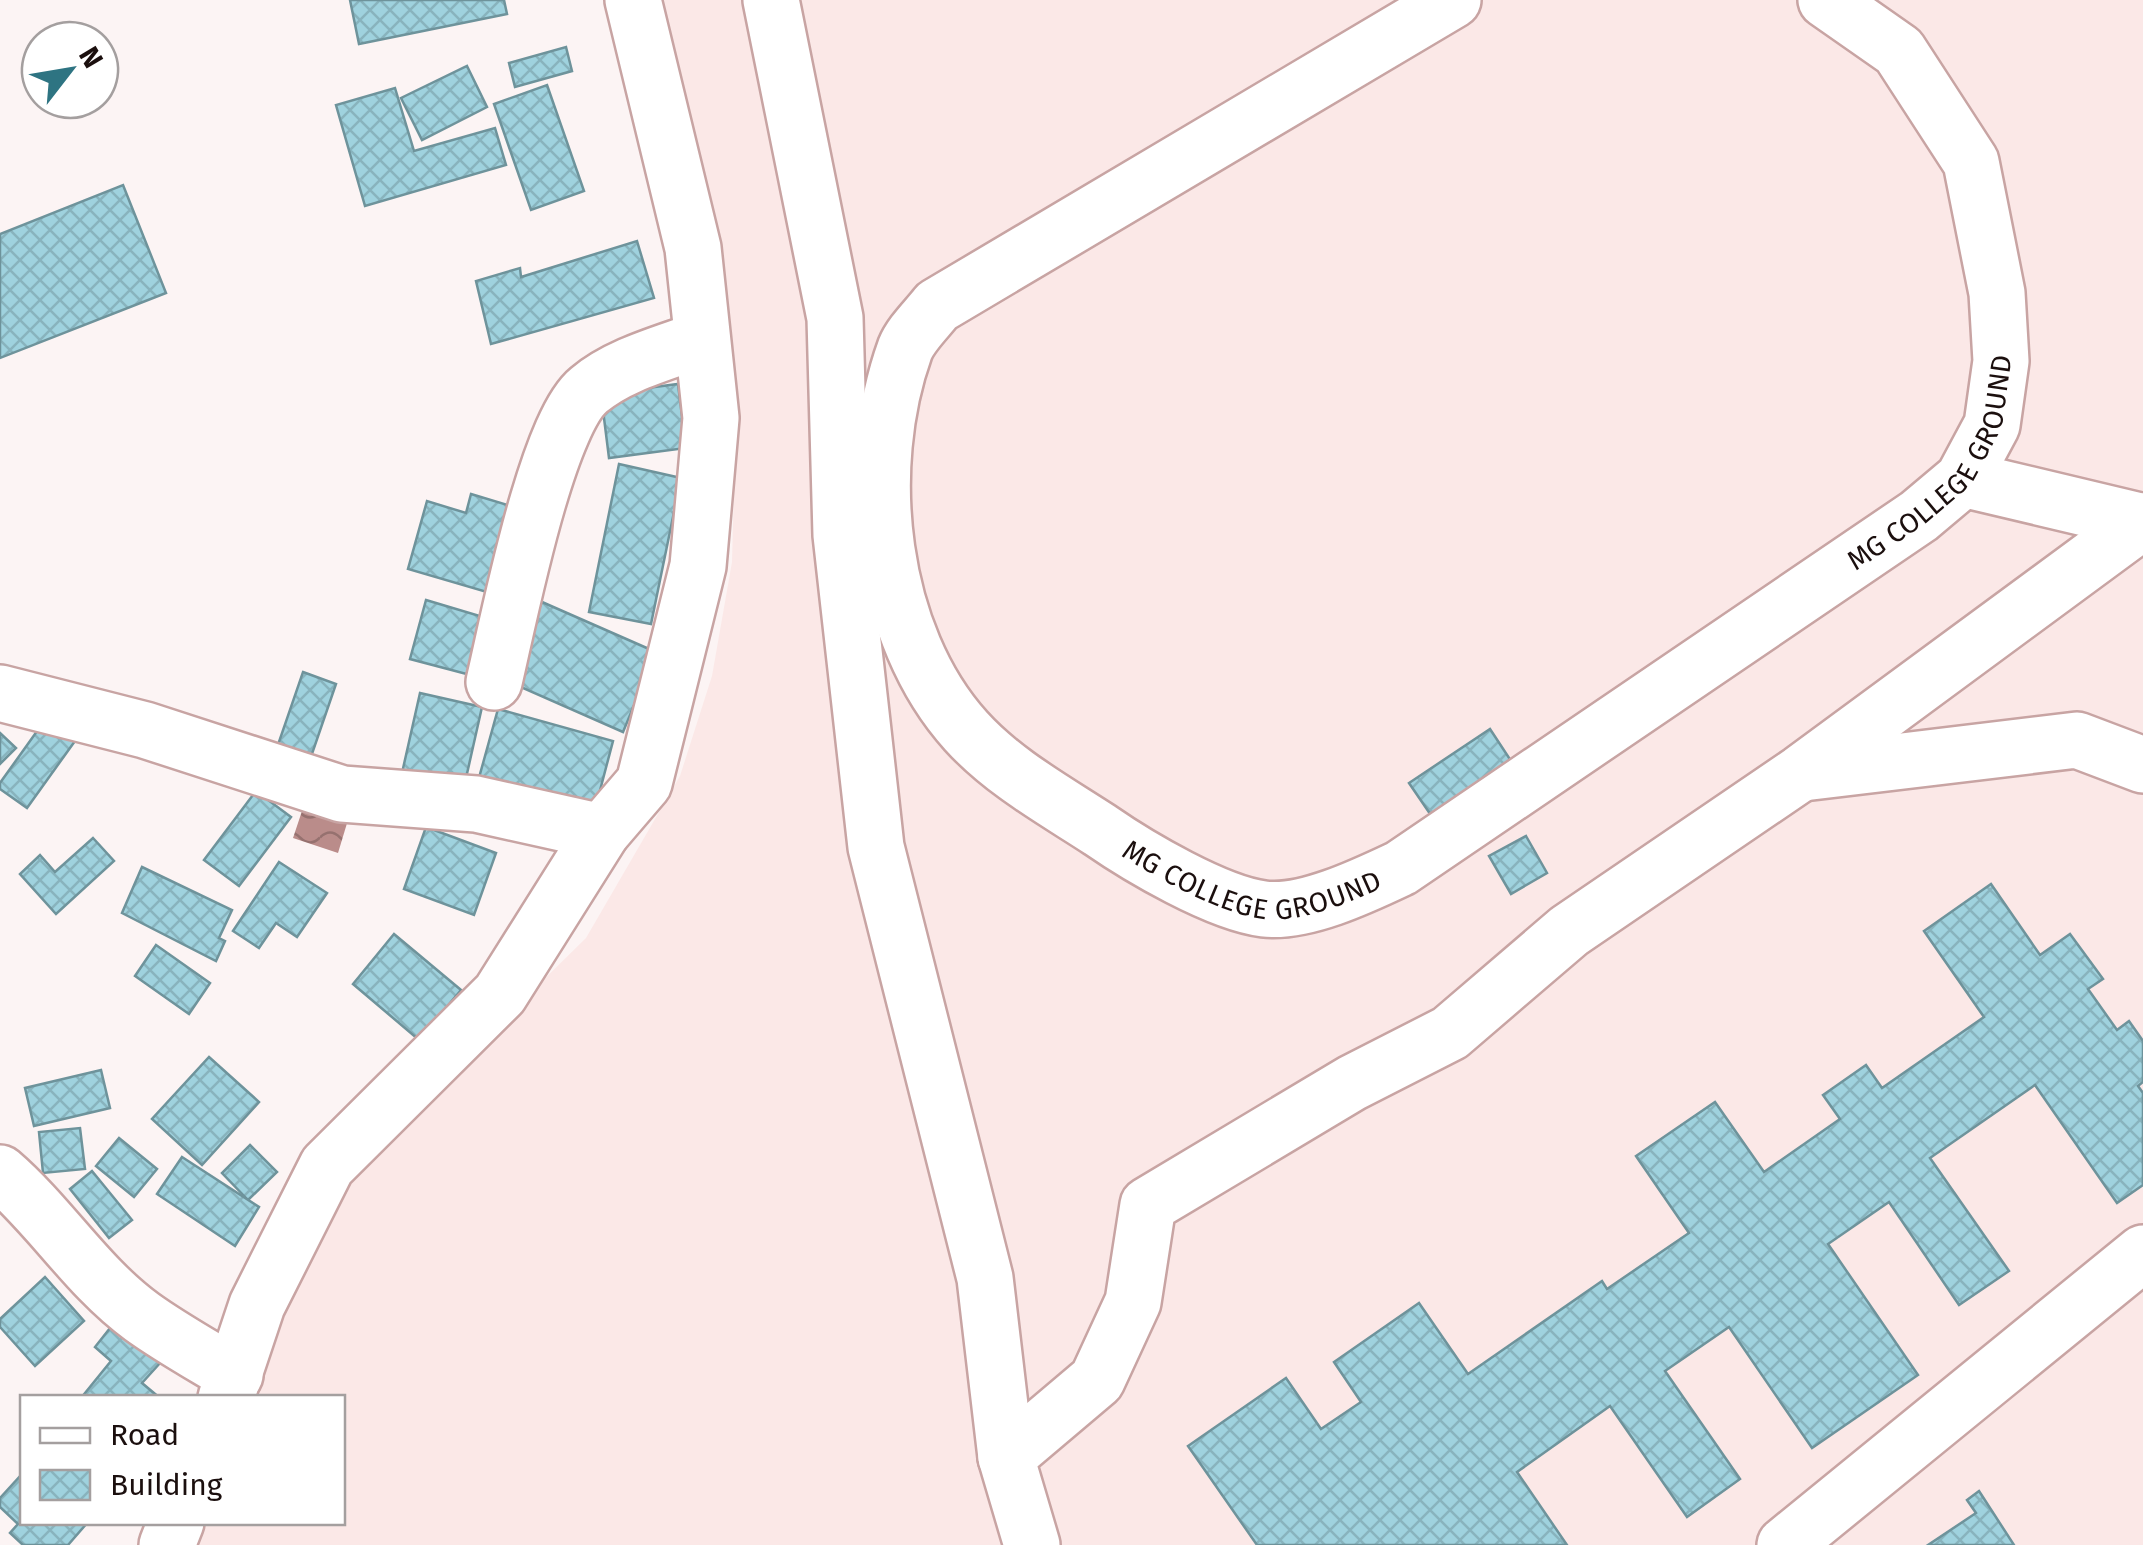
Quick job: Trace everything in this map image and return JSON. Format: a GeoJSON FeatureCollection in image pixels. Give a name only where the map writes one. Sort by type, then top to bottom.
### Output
{"type":"FeatureCollection","features":[{"type":"Feature","properties":{"kind":"street"},"geometry":{"type":"LineString","coordinates":[[0,1172],[35,1203],[80,1259],[140,1316],[230,1386],[257,1305],[327,1166],[500,994],[602,832],[644,782],[698,566],[711,418],[693,248],[633,0]]}},
{"type":"Feature","properties":{"kind":"street"},"geometry":{"type":"LineString","coordinates":[[772,0],[835,318],[841,535],[876,848],[985,1278],[1006,1456],[1032,1545]]}},
{"type":"Feature","properties":{"kind":"street","name":"MG COLLEGE GROUND"},"geometry":{"type":"LineString","coordinates":[[1453,0],[936,306],[906,347],[880,498],[894,600],[925,670],[964,730],[1025,782],[1134,853],[1196,884],[1265,909],[1342,896],[1402,868],[1919,516],[1962,479],[1992,425],[2001,361],[1997,293],[1970,162],[1899,51],[1826,0]]}},
{"type":"Feature","properties":{"kind":"street"},"geometry":{"type":"LineString","coordinates":[[494,682],[529,529],[558,443],[586,392],[620,370],[702,338]]}},
{"type":"Feature","properties":{"kind":"street"},"geometry":{"type":"LineString","coordinates":[[1962,479],[2141,521]]}},
{"type":"Feature","properties":{"kind":"street"},"geometry":{"type":"LineString","coordinates":[[1006,1456],[1097,1380],[1132,1302],[1148,1206],[1352,1083],[1450,1033],[1568,931],[1801,773],[2141,521]]}},
{"type":"Feature","properties":{"kind":"street"},"geometry":{"type":"LineString","coordinates":[[0,693],[146,730],[342,794],[476,804],[602,832]]}},
{"type":"Feature","properties":{"kind":"street"},"geometry":{"type":"LineString","coordinates":[[1801,773],[2077,740],[2143,765]]}},
{"type":"Feature","properties":{"kind":"street"},"geometry":{"type":"LineString","coordinates":[[1785,1545],[2143,1252]]}},
{"type":"Feature","properties":{"kind":"shaded area"},"geometry":{"type":"Polygon","coordinates":[[[655,0],[2143,0],[2143,1545],[192,1545],[200,1525],[345,1525],[345,1395],[252,1395],[326,1194],[586,938],[680,776],[712,676],[732,562],[736,411],[724,278],[655,0]]]}},
{"type":"Feature","properties":{"kind":"water"},"geometry":{"type":"Polygon","coordinates":[[[307,796],[351,810],[338,853],[293,838],[307,796]]]}},
{"type":"Feature","properties":{"kind":"building"},"geometry":{"type":"Polygon","coordinates":[[[350,0],[504,0],[507,14],[359,44],[350,0]]]}},
{"type":"Feature","properties":{"kind":"building"},"geometry":{"type":"Polygon","coordinates":[[[566,47],[572,71],[515,87],[509,63],[566,47]]]}},
{"type":"Feature","properties":{"kind":"building"},"geometry":{"type":"Polygon","coordinates":[[[467,66],[487,107],[422,140],[401,98],[467,66]]]}},
{"type":"Feature","properties":{"kind":"building"},"geometry":{"type":"Polygon","coordinates":[[[547,85],[584,191],[531,210],[494,104],[547,85]]]}},
{"type":"Feature","properties":{"kind":"building"},"geometry":{"type":"Polygon","coordinates":[[[395,88],[414,151],[495,128],[506,165],[365,206],[336,105],[395,88]]]}},
{"type":"Feature","properties":{"kind":"building"},"geometry":{"type":"Polygon","coordinates":[[[123,185],[166,293],[0,358],[0,234],[123,185]]]}},
{"type":"Feature","properties":{"kind":"building"},"geometry":{"type":"Polygon","coordinates":[[[637,241],[654,298],[491,344],[476,281],[520,268],[521,277],[637,241]]]}},
{"type":"Feature","properties":{"kind":"building"},"geometry":{"type":"Polygon","coordinates":[[[678,384],[686,448],[609,458],[601,394],[678,384]]]}},
{"type":"Feature","properties":{"kind":"building"},"geometry":{"type":"Polygon","coordinates":[[[619,464],[681,478],[651,624],[589,612],[619,464]]]}},
{"type":"Feature","properties":{"kind":"building"},"geometry":{"type":"Polygon","coordinates":[[[471,494],[521,509],[497,595],[408,569],[427,501],[466,513],[471,494]]]}},
{"type":"Feature","properties":{"kind":"building"},"geometry":{"type":"Polygon","coordinates":[[[426,600],[490,619],[474,676],[410,659],[426,600]]]}},
{"type":"Feature","properties":{"kind":"building"},"geometry":{"type":"Polygon","coordinates":[[[542,602],[665,656],[643,707],[635,703],[623,732],[507,681],[542,602]]]}},
{"type":"Feature","properties":{"kind":"building"},"geometry":{"type":"Polygon","coordinates":[[[303,672],[336,684],[303,780],[270,768],[303,672]]]}},
{"type":"Feature","properties":{"kind":"building"},"geometry":{"type":"Polygon","coordinates":[[[420,693],[482,707],[464,787],[402,773],[420,693]]]}},
{"type":"Feature","properties":{"kind":"building"},"geometry":{"type":"Polygon","coordinates":[[[498,709],[613,741],[593,817],[477,785],[498,709]]]}},
{"type":"Feature","properties":{"kind":"building"},"geometry":{"type":"Polygon","coordinates":[[[50,713],[80,734],[27,808],[0,789],[0,783],[50,713]]]}},
{"type":"Feature","properties":{"kind":"building"},"geometry":{"type":"Polygon","coordinates":[[[1490,729],[1517,770],[1437,824],[1409,783],[1490,729]]]}},
{"type":"Feature","properties":{"kind":"building"},"geometry":{"type":"Polygon","coordinates":[[[0,733],[16,748],[0,764],[0,733]]]}},
{"type":"Feature","properties":{"kind":"building"},"geometry":{"type":"Polygon","coordinates":[[[256,791],[291,817],[239,886],[204,860],[256,791]]]}},
{"type":"Feature","properties":{"kind":"building"},"geometry":{"type":"Polygon","coordinates":[[[426,827],[496,853],[474,915],[404,889],[426,827]]]}},
{"type":"Feature","properties":{"kind":"building"},"geometry":{"type":"Polygon","coordinates":[[[1526,836],[1547,873],[1511,894],[1489,856],[1526,836]]]}},
{"type":"Feature","properties":{"kind":"building"},"geometry":{"type":"Polygon","coordinates":[[[93,838],[114,861],[56,914],[20,874],[40,855],[55,872],[93,838]]]}},
{"type":"Feature","properties":{"kind":"building"},"geometry":{"type":"Polygon","coordinates":[[[279,862],[327,893],[297,937],[276,923],[259,948],[233,931],[279,862]]]}},
{"type":"Feature","properties":{"kind":"building"},"geometry":{"type":"Polygon","coordinates":[[[142,867],[232,910],[219,938],[225,941],[216,961],[122,913],[142,867]]]}},
{"type":"Feature","properties":{"kind":"building"},"geometry":{"type":"Polygon","coordinates":[[[1991,884],[2040,955],[2070,934],[2103,979],[2088,989],[2117,1030],[2129,1021],[2143,1041],[2143,1082],[2138,1086],[2143,1093],[2143,1185],[2117,1203],[2035,1085],[1930,1158],[2009,1271],[1959,1305],[1889,1202],[1828,1244],[1918,1375],[1812,1448],[1729,1327],[1665,1371],[1740,1479],[1687,1517],[1610,1406],[1517,1472],[1567,1545],[1257,1545],[1188,1446],[1286,1378],[1321,1429],[1361,1402],[1334,1362],[1419,1303],[1468,1374],[1602,1281],[1607,1289],[1689,1233],[1636,1156],[1715,1102],[1764,1172],[1840,1119],[1823,1095],[1866,1065],[1882,1088],[1984,1017],[1924,931],[1991,884]]]}},
{"type":"Feature","properties":{"kind":"building"},"geometry":{"type":"Polygon","coordinates":[[[394,934],[461,990],[419,1040],[353,984],[394,934]]]}},
{"type":"Feature","properties":{"kind":"building"},"geometry":{"type":"Polygon","coordinates":[[[156,945],[210,983],[189,1014],[135,976],[156,945]]]}},
{"type":"Feature","properties":{"kind":"building"},"geometry":{"type":"Polygon","coordinates":[[[209,1057],[259,1102],[202,1165],[152,1119],[209,1057]]]}},
{"type":"Feature","properties":{"kind":"building"},"geometry":{"type":"Polygon","coordinates":[[[101,1070],[110,1108],[34,1126],[25,1088],[101,1070]]]}},
{"type":"Feature","properties":{"kind":"building"},"geometry":{"type":"Polygon","coordinates":[[[80,1128],[85,1169],[43,1173],[39,1132],[80,1128]]]}},
{"type":"Feature","properties":{"kind":"building"},"geometry":{"type":"Polygon","coordinates":[[[119,1138],[157,1169],[134,1197],[96,1166],[119,1138]]]}},
{"type":"Feature","properties":{"kind":"building"},"geometry":{"type":"Polygon","coordinates":[[[250,1145],[277,1172],[248,1200],[222,1173],[250,1145]]]}},
{"type":"Feature","properties":{"kind":"building"},"geometry":{"type":"Polygon","coordinates":[[[182,1157],[259,1207],[235,1246],[157,1194],[182,1157]]]}},
{"type":"Feature","properties":{"kind":"building"},"geometry":{"type":"Polygon","coordinates":[[[92,1171],[132,1220],[109,1238],[70,1189],[92,1171]]]}},
{"type":"Feature","properties":{"kind":"building"},"geometry":{"type":"Polygon","coordinates":[[[45,1277],[84,1321],[35,1366],[0,1327],[0,1319],[45,1277]]]}},
{"type":"Feature","properties":{"kind":"building"},"geometry":{"type":"Polygon","coordinates":[[[114,1323],[161,1362],[142,1383],[156,1395],[83,1395],[111,1361],[95,1347],[114,1323]]]}},
{"type":"Feature","properties":{"kind":"building"},"geometry":{"type":"Polygon","coordinates":[[[20,1476],[20,1525],[85,1525],[68,1545],[23,1545],[10,1533],[18,1524],[0,1507],[0,1498],[20,1476]]]}},
{"type":"Feature","properties":{"kind":"building"},"geometry":{"type":"Polygon","coordinates":[[[1979,1491],[2014,1545],[1928,1545],[1976,1513],[1967,1500],[1979,1491]]]}}]}
